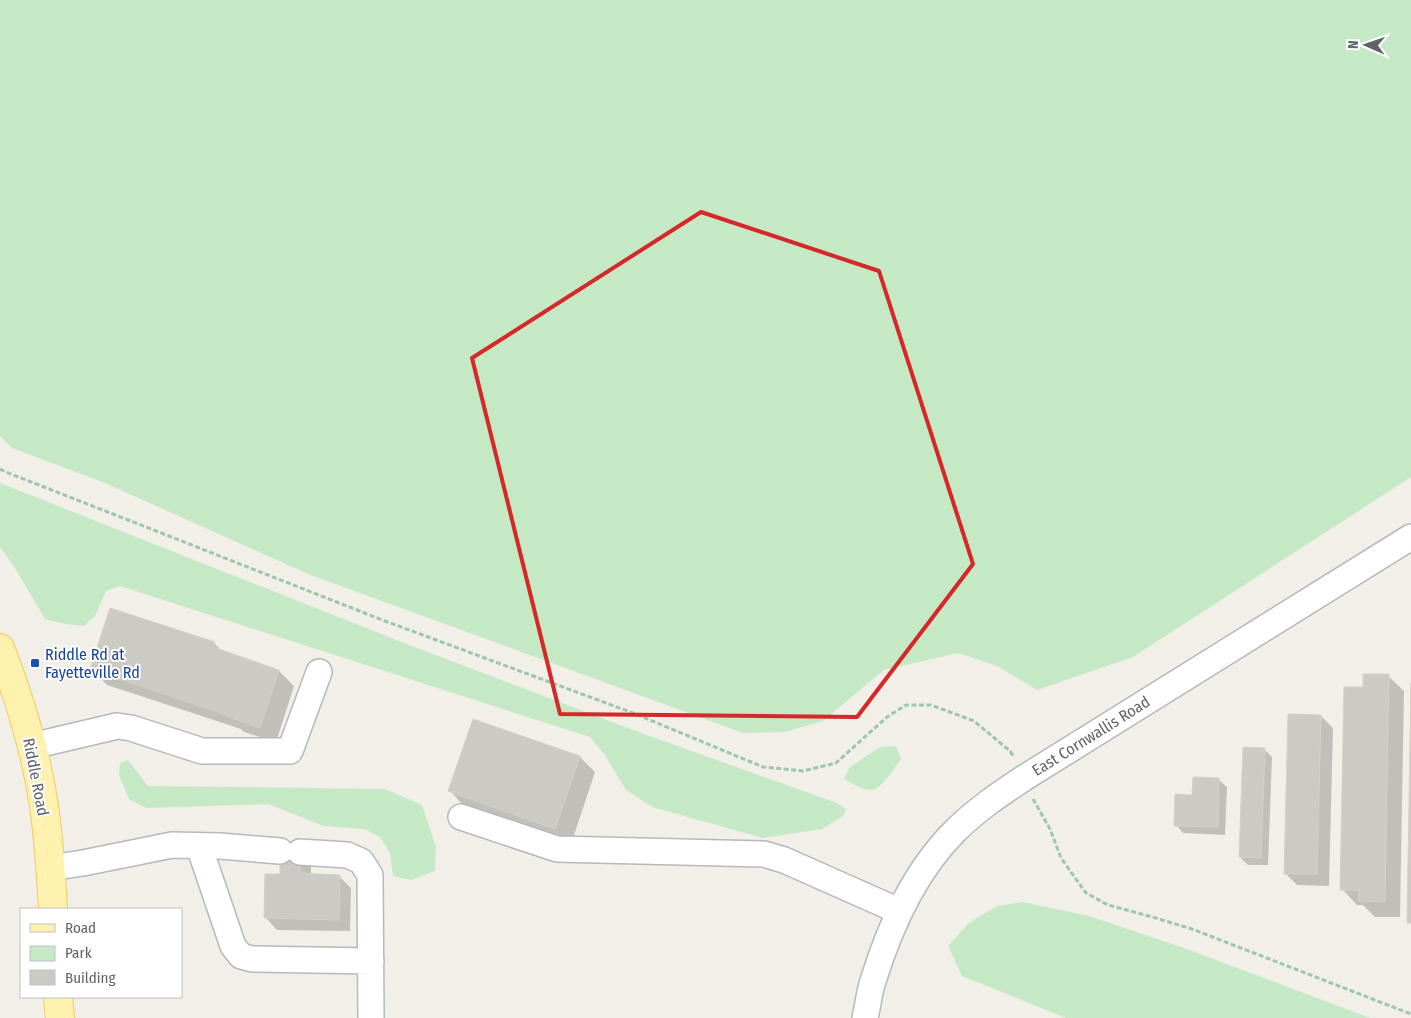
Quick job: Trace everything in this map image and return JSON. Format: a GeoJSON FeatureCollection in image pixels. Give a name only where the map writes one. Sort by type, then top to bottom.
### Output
{"type":"FeatureCollection","features":[{"type":"Feature","properties":{"kind":"main road","name":"Riddle Road"},"geometry":{"type":"LineString","coordinates":[[0,648],[12,677],[32,746],[44,806],[53,908]]}},
{"type":"Feature","properties":{"kind":"main road"},"geometry":{"type":"LineString","coordinates":[[58,998],[60,1018]]}},
{"type":"Feature","properties":{"kind":"street","name":"East Cornwallis Road"},"geometry":{"type":"LineString","coordinates":[[865,1018],[872,982],[899,911],[919,876],[936,852],[956,830],[986,804],[1024,778],[1411,537]]}},
{"type":"Feature","properties":{"kind":"street"},"geometry":{"type":"LineString","coordinates":[[32,746],[117,726],[131,728],[202,752],[290,751],[319,672]]}},
{"type":"Feature","properties":{"kind":"street"},"geometry":{"type":"LineString","coordinates":[[461,817],[557,849],[764,854],[784,860],[899,911]]}},
{"type":"Feature","properties":{"kind":"street"},"geometry":{"type":"LineString","coordinates":[[50,868],[172,845],[348,855],[362,861],[370,875],[371,1018]]}},
{"type":"Feature","properties":{"kind":"street"},"geometry":{"type":"LineString","coordinates":[[199,846],[233,946],[241,956],[252,959],[371,961]]}},
{"type":"Feature","properties":{"kind":"path"},"geometry":{"type":"LineString","coordinates":[[0,469],[385,621],[633,713],[763,767],[803,771],[836,763],[887,717],[906,705],[931,706],[974,721],[1010,750]]}},
{"type":"Feature","properties":{"kind":"path"},"geometry":{"type":"LineString","coordinates":[[1035,804],[1050,830],[1060,858],[1086,893],[1108,905],[1192,929],[1411,1014]]}},
{"type":"Feature","properties":{"kind":"highlighted area"},"geometry":{"type":"Polygon","coordinates":[[[701,212],[879,271],[973,564],[857,717],[560,714],[472,358],[701,212]]]}},
{"type":"Feature","properties":{"kind":"green space"},"geometry":{"type":"Polygon","coordinates":[[[0,0],[1411,0],[1411,477],[1133,657],[1037,690],[997,666],[958,653],[884,670],[823,721],[784,732],[743,733],[308,574],[105,483],[12,448],[0,436],[0,0]]]}},
{"type":"Feature","properties":{"kind":"green space"},"geometry":{"type":"Polygon","coordinates":[[[0,483],[404,643],[633,730],[837,803],[846,809],[843,816],[822,829],[763,838],[652,807],[626,790],[605,755],[590,737],[120,586],[106,591],[95,616],[84,626],[45,619],[15,568],[0,547],[0,483]]]}},
{"type":"Feature","properties":{"kind":"green space"},"geometry":{"type":"Polygon","coordinates":[[[896,746],[901,759],[888,778],[875,789],[864,789],[844,779],[850,767],[880,747],[896,746]]]}},
{"type":"Feature","properties":{"kind":"green space"},"geometry":{"type":"Polygon","coordinates":[[[128,760],[148,786],[385,789],[422,805],[436,847],[435,871],[411,880],[393,876],[390,853],[380,837],[364,829],[324,826],[268,804],[146,808],[129,799],[119,775],[120,763],[128,760]]]}},
{"type":"Feature","properties":{"kind":"green space"},"geometry":{"type":"Polygon","coordinates":[[[1023,902],[1089,916],[1184,948],[1370,1018],[1066,1018],[962,976],[948,946],[969,923],[997,906],[1023,902]]]}},
{"type":"Feature","properties":{"kind":"building"},"geometry":{"type":"Polygon","coordinates":[[[110,608],[215,642],[213,647],[279,670],[260,728],[90,669],[110,608]]]}},
{"type":"Feature","properties":{"kind":"building"},"geometry":{"type":"Polygon","coordinates":[[[1363,674],[1389,674],[1385,902],[1358,901],[1359,890],[1340,890],[1344,687],[1363,687],[1363,674]]]}},
{"type":"Feature","properties":{"kind":"building"},"geometry":{"type":"Polygon","coordinates":[[[1411,683],[1411,923],[1407,923],[1411,683]]]}},
{"type":"Feature","properties":{"kind":"building"},"geometry":{"type":"Polygon","coordinates":[[[1288,714],[1321,715],[1317,874],[1284,874],[1288,714]]]}},
{"type":"Feature","properties":{"kind":"building"},"geometry":{"type":"Polygon","coordinates":[[[473,719],[580,756],[555,829],[448,791],[473,719]]]}},
{"type":"Feature","properties":{"kind":"building"},"geometry":{"type":"Polygon","coordinates":[[[1243,747],[1265,748],[1261,858],[1239,857],[1243,747]]]}},
{"type":"Feature","properties":{"kind":"building"},"geometry":{"type":"Polygon","coordinates":[[[1193,777],[1219,778],[1218,827],[1174,826],[1175,794],[1192,795],[1193,777]]]}},
{"type":"Feature","properties":{"kind":"building"},"geometry":{"type":"Polygon","coordinates":[[[280,846],[300,846],[300,873],[340,875],[339,920],[264,918],[265,874],[280,874],[280,846]]]}},
{"type":"Feature","properties":{"kind":"place","name":"Riddle Rd at Fayetteville Rd"},"geometry":{"type":"Point","coordinates":[35,663]}}]}
